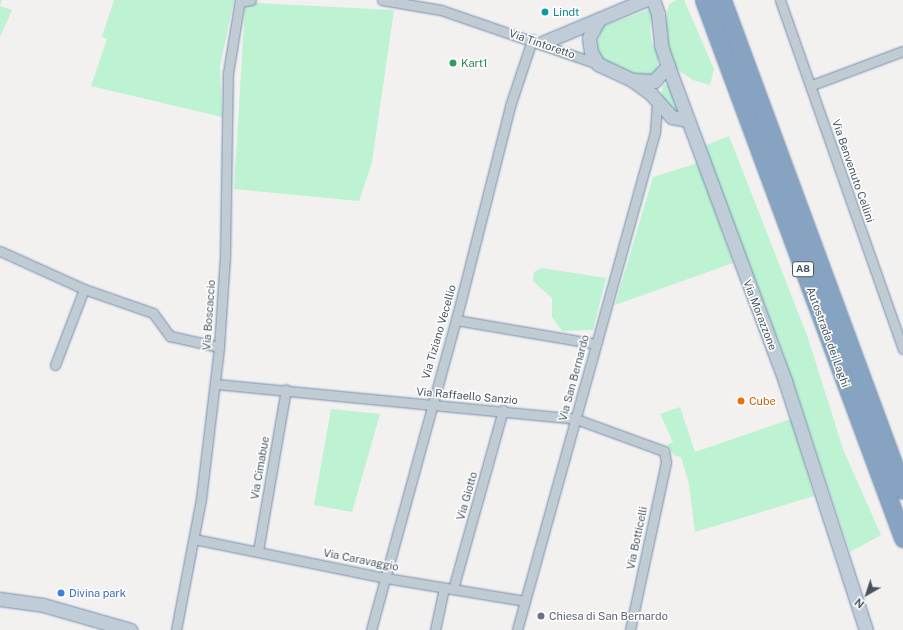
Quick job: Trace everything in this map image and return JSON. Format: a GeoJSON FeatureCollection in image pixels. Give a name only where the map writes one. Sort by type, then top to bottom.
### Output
{"type":"FeatureCollection","features":[{"type":"Feature","properties":{"kind":"highway","name":"Autostrada dei Laghi"},"geometry":{"type":"LineString","coordinates":[[704,0],[903,538]]}},
{"type":"Feature","properties":{"kind":"highway","name":"Autostrada dei Laghi"},"geometry":{"type":"LineString","coordinates":[[722,0],[903,490]]}},
{"type":"Feature","properties":{"kind":"street"},"geometry":{"type":"LineString","coordinates":[[240,1],[251,0]]}},
{"type":"Feature","properties":{"kind":"street","name":"Via Tintoretto"},"geometry":{"type":"LineString","coordinates":[[382,0],[441,10],[598,64],[632,80],[651,94],[657,103],[672,117]]}},
{"type":"Feature","properties":{"kind":"street","name":"Via Morazzone"},"geometry":{"type":"LineString","coordinates":[[654,0],[658,14],[658,33],[668,66],[785,381],[866,630]]}},
{"type":"Feature","properties":{"kind":"street"},"geometry":{"type":"LineString","coordinates":[[658,14],[664,0]]}},
{"type":"Feature","properties":{"kind":"street","name":"Via Benvenuto Cellini"},"geometry":{"type":"LineString","coordinates":[[780,0],[812,85],[903,349]]}},
{"type":"Feature","properties":{"kind":"street","name":"Via Boscaccio"},"geometry":{"type":"LineString","coordinates":[[176,630],[201,500],[219,347],[226,257],[228,73],[240,1]]}},
{"type":"Feature","properties":{"kind":"street"},"geometry":{"type":"LineString","coordinates":[[537,42],[599,19],[638,2]]}},
{"type":"Feature","properties":{"kind":"street"},"geometry":{"type":"LineString","coordinates":[[598,64],[590,52],[589,38],[599,19]]}},
{"type":"Feature","properties":{"kind":"street","name":"Via Tiziano Vecellio"},"geometry":{"type":"LineString","coordinates":[[371,630],[431,406],[456,320],[510,106],[537,42]]}},
{"type":"Feature","properties":{"kind":"street"},"geometry":{"type":"LineString","coordinates":[[812,85],[903,50]]}},
{"type":"Feature","properties":{"kind":"street"},"geometry":{"type":"LineString","coordinates":[[632,80],[654,81],[668,66]]}},
{"type":"Feature","properties":{"kind":"street","name":"Via San Bernardo"},"geometry":{"type":"LineString","coordinates":[[517,630],[655,132],[657,103]]}},
{"type":"Feature","properties":{"kind":"street"},"geometry":{"type":"LineString","coordinates":[[672,117],[687,120]]}},
{"type":"Feature","properties":{"kind":"street","name":"Via San Bernardo"},"geometry":{"type":"LineString","coordinates":[[655,132],[663,121],[672,117]]}},
{"type":"Feature","properties":{"kind":"street"},"geometry":{"type":"LineString","coordinates":[[0,251],[84,289],[153,313],[170,336],[219,347]]}},
{"type":"Feature","properties":{"kind":"street"},"geometry":{"type":"LineString","coordinates":[[55,365],[84,289]]}},
{"type":"Feature","properties":{"kind":"street"},"geometry":{"type":"LineString","coordinates":[[456,320],[596,344]]}},
{"type":"Feature","properties":{"kind":"street","name":"Via Raffaello Sanzio"},"geometry":{"type":"LineString","coordinates":[[215,384],[286,389],[431,406],[504,410],[576,419],[664,451]]}},
{"type":"Feature","properties":{"kind":"street","name":"Via Cimabue"},"geometry":{"type":"LineString","coordinates":[[258,551],[286,389]]}},
{"type":"Feature","properties":{"kind":"street","name":"Via Giotto"},"geometry":{"type":"LineString","coordinates":[[435,630],[504,410]]}},
{"type":"Feature","properties":{"kind":"street","name":"Via Botticelli"},"geometry":{"type":"LineString","coordinates":[[630,630],[666,462],[664,451]]}},
{"type":"Feature","properties":{"kind":"street","name":"Via Caravaggio"},"geometry":{"type":"LineString","coordinates":[[194,539],[386,578],[525,601]]}},
{"type":"Feature","properties":{"kind":"street"},"geometry":{"type":"LineString","coordinates":[[0,599],[43,605],[130,630]]}},
{"type":"Feature","properties":{"kind":"green space"},"geometry":{"type":"Polygon","coordinates":[[[114,0],[234,0],[220,66],[222,117],[91,86],[107,39],[102,37],[114,0]]]}},
{"type":"Feature","properties":{"kind":"green space"},"geometry":{"type":"Polygon","coordinates":[[[677,0],[684,0],[714,69],[710,85],[693,80],[675,68],[667,53],[664,31],[669,4],[677,0]]]}},
{"type":"Feature","properties":{"kind":"green space"},"geometry":{"type":"Polygon","coordinates":[[[256,3],[394,10],[372,162],[359,201],[234,189],[245,8],[256,3]]]}},
{"type":"Feature","properties":{"kind":"green space"},"geometry":{"type":"Polygon","coordinates":[[[0,6],[12,10],[0,37],[0,6]]]}},
{"type":"Feature","properties":{"kind":"green space"},"geometry":{"type":"Polygon","coordinates":[[[650,9],[653,14],[650,26],[651,39],[658,56],[658,71],[647,80],[602,61],[596,49],[602,27],[650,9]]]}},
{"type":"Feature","properties":{"kind":"green space"},"geometry":{"type":"Polygon","coordinates":[[[663,84],[670,86],[679,110],[676,115],[660,101],[663,84]]]}},
{"type":"Feature","properties":{"kind":"green space"},"geometry":{"type":"Polygon","coordinates":[[[729,136],[808,338],[843,449],[881,535],[850,552],[785,358],[704,146],[729,136]]]}},
{"type":"Feature","properties":{"kind":"green space"},"geometry":{"type":"Polygon","coordinates":[[[698,163],[733,263],[615,305],[653,177],[698,163]]]}},
{"type":"Feature","properties":{"kind":"green space"},"geometry":{"type":"Polygon","coordinates":[[[542,268],[606,278],[593,330],[562,331],[552,317],[552,298],[533,281],[534,272],[542,268]]]}},
{"type":"Feature","properties":{"kind":"green space"},"geometry":{"type":"Polygon","coordinates":[[[680,407],[695,452],[791,419],[814,496],[695,532],[689,484],[681,457],[675,456],[667,445],[673,442],[660,414],[680,407]]]}},
{"type":"Feature","properties":{"kind":"green space"},"geometry":{"type":"Polygon","coordinates":[[[331,409],[380,414],[352,512],[314,505],[331,409]]]}},
{"type":"Feature","properties":{"kind":"place","name":"Lindt"},"geometry":{"type":"Point","coordinates":[545,12]}},
{"type":"Feature","properties":{"kind":"place","name":"Kart1"},"geometry":{"type":"Point","coordinates":[453,63]}},
{"type":"Feature","properties":{"kind":"place","name":"Cube"},"geometry":{"type":"Point","coordinates":[741,401]}},
{"type":"Feature","properties":{"kind":"place","name":"Divina park"},"geometry":{"type":"Point","coordinates":[61,593]}},
{"type":"Feature","properties":{"kind":"place","name":"Chiesa di San Bernardo"},"geometry":{"type":"Point","coordinates":[541,616]}}]}
